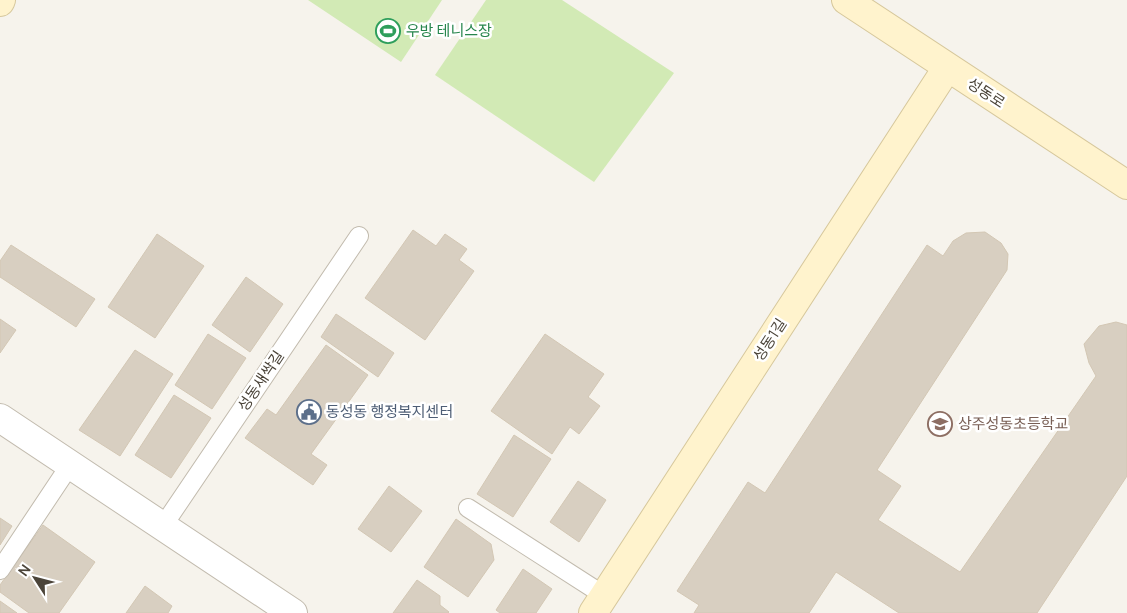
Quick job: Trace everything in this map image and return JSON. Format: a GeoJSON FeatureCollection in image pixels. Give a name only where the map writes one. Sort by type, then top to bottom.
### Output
{"type":"FeatureCollection","features":[{"type":"Feature","properties":{"kind":"street","name":"성동로"},"geometry":{"type":"LineString","coordinates":[[846,0],[1127,185]]}},
{"type":"Feature","properties":{"kind":"street","name":"성동1길"},"geometry":{"type":"LineString","coordinates":[[599,604],[947,68]]}},
{"type":"Feature","properties":{"kind":"street"},"geometry":{"type":"LineString","coordinates":[[0,418],[163,526],[280,609]]}},
{"type":"Feature","properties":{"kind":"lane","name":"성동새싹길"},"geometry":{"type":"LineString","coordinates":[[163,526],[359,236]]}},
{"type":"Feature","properties":{"kind":"lane"},"geometry":{"type":"LineString","coordinates":[[0,570],[70,465]]}},
{"type":"Feature","properties":{"kind":"lane"},"geometry":{"type":"LineString","coordinates":[[468,508],[599,604]]}},
{"type":"Feature","properties":{"kind":"green space","name":"우방 테니스장"},"geometry":{"type":"Polygon","coordinates":[[[308,0],[442,0],[401,62],[308,0]]]}},
{"type":"Feature","properties":{"kind":"green space"},"geometry":{"type":"Polygon","coordinates":[[[486,0],[562,0],[674,73],[594,182],[435,75],[486,0]]]}},
{"type":"Feature","properties":{"kind":"building"},"geometry":{"type":"Polygon","coordinates":[[[413,230],[436,246],[445,234],[467,249],[459,260],[474,271],[425,340],[365,298],[413,230]]]}},
{"type":"Feature","properties":{"kind":"building"},"geometry":{"type":"Polygon","coordinates":[[[985,232],[1001,243],[1008,254],[1007,270],[877,470],[901,486],[878,520],[960,572],[1096,376],[1089,363],[1084,344],[1099,326],[1116,322],[1127,325],[1127,476],[1037,613],[899,613],[836,572],[809,613],[694,613],[699,605],[677,591],[748,482],[765,493],[927,245],[943,256],[953,241],[966,233],[985,232]]]}},
{"type":"Feature","properties":{"kind":"building"},"geometry":{"type":"Polygon","coordinates":[[[157,234],[204,266],[155,338],[108,307],[157,234]]]}},
{"type":"Feature","properties":{"kind":"building"},"geometry":{"type":"Polygon","coordinates":[[[11,245],[95,299],[76,327],[0,277],[0,261],[11,245]]]}},
{"type":"Feature","properties":{"kind":"building"},"geometry":{"type":"Polygon","coordinates":[[[246,277],[283,304],[250,352],[212,325],[246,277]]]}},
{"type":"Feature","properties":{"kind":"building"},"geometry":{"type":"Polygon","coordinates":[[[336,314],[394,353],[378,377],[321,337],[336,314]]]}},
{"type":"Feature","properties":{"kind":"building"},"geometry":{"type":"Polygon","coordinates":[[[0,319],[16,330],[0,353],[0,319]]]}},
{"type":"Feature","properties":{"kind":"building"},"geometry":{"type":"Polygon","coordinates":[[[208,334],[246,358],[212,409],[175,385],[208,334]]]}},
{"type":"Feature","properties":{"kind":"building"},"geometry":{"type":"Polygon","coordinates":[[[545,334],[604,374],[588,397],[600,406],[579,434],[570,427],[552,454],[491,411],[545,334]]]}},
{"type":"Feature","properties":{"kind":"building","name":"동성동 행정복지센터"},"geometry":{"type":"Polygon","coordinates":[[[326,345],[368,375],[311,454],[327,465],[313,485],[245,438],[267,409],[276,415],[326,345]]]}},
{"type":"Feature","properties":{"kind":"building"},"geometry":{"type":"Polygon","coordinates":[[[135,350],[173,374],[120,456],[79,430],[135,350]]]}},
{"type":"Feature","properties":{"kind":"building"},"geometry":{"type":"Polygon","coordinates":[[[174,395],[211,418],[171,478],[135,455],[174,395]]]}},
{"type":"Feature","properties":{"kind":"building"},"geometry":{"type":"Polygon","coordinates":[[[514,435],[551,459],[513,517],[477,494],[514,435]]]}},
{"type":"Feature","properties":{"kind":"building"},"geometry":{"type":"Polygon","coordinates":[[[578,481],[606,500],[579,542],[550,522],[578,481]]]}},
{"type":"Feature","properties":{"kind":"building"},"geometry":{"type":"Polygon","coordinates":[[[389,486],[422,511],[391,552],[358,529],[389,486]]]}},
{"type":"Feature","properties":{"kind":"building"},"geometry":{"type":"Polygon","coordinates":[[[0,518],[12,526],[0,545],[0,518]]]}},
{"type":"Feature","properties":{"kind":"building"},"geometry":{"type":"Polygon","coordinates":[[[456,519],[491,544],[494,560],[468,597],[424,567],[456,519]]]}},
{"type":"Feature","properties":{"kind":"building"},"geometry":{"type":"Polygon","coordinates":[[[43,525],[95,562],[59,613],[29,613],[0,592],[0,585],[43,525]]]}},
{"type":"Feature","properties":{"kind":"building"},"geometry":{"type":"Polygon","coordinates":[[[523,569],[552,589],[536,613],[500,613],[496,610],[523,569]]]}},
{"type":"Feature","properties":{"kind":"building"},"geometry":{"type":"Polygon","coordinates":[[[417,580],[440,596],[440,605],[448,613],[393,613],[417,580]]]}},
{"type":"Feature","properties":{"kind":"building"},"geometry":{"type":"Polygon","coordinates":[[[145,586],[172,606],[168,613],[126,613],[145,586]]]}},
{"type":"Feature","properties":{"kind":"building"},"geometry":{"type":"Polygon","coordinates":[[[0,601],[17,613],[0,613],[0,601]]]}},
{"type":"Feature","properties":{"kind":"place","name":"우방 테니스장"},"geometry":{"type":"Point","coordinates":[388,31]}},
{"type":"Feature","properties":{"kind":"place","name":"동성동 행정복지센터"},"geometry":{"type":"Point","coordinates":[309,412]}},
{"type":"Feature","properties":{"kind":"place","name":"상주성동초등학교"},"geometry":{"type":"Point","coordinates":[940,424]}}]}
